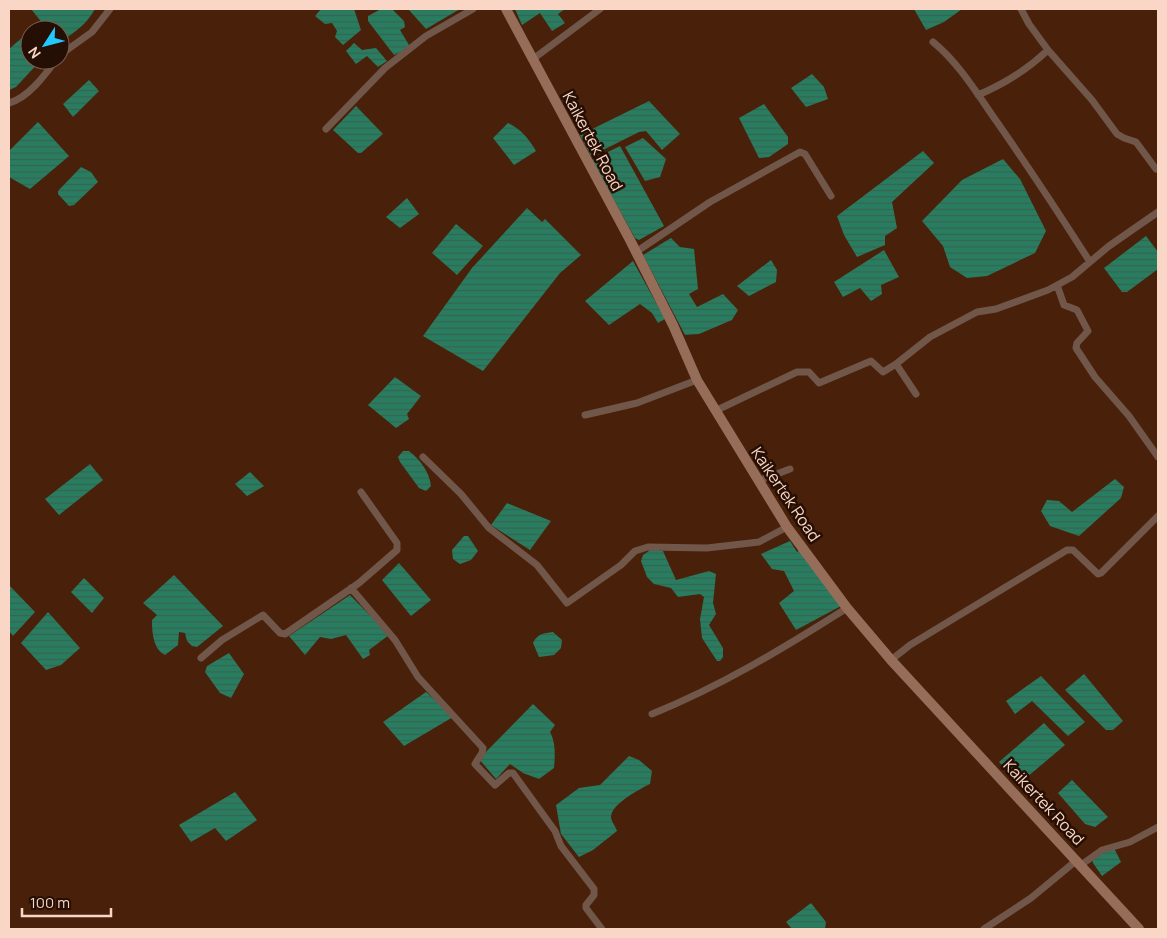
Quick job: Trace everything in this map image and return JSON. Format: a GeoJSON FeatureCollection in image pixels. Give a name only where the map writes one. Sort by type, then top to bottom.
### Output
{"type":"FeatureCollection","features":[{"type":"Feature","properties":{"kind":"main road","name":"Kaikertek Road"},"geometry":{"type":"LineString","coordinates":[[506,9],[636,252],[673,325],[697,380],[714,411],[787,527],[847,608],[892,660],[1139,929]]}},
{"type":"Feature","properties":{"kind":"street"},"geometry":{"type":"LineString","coordinates":[[70,48],[92,32],[110,9]]}},
{"type":"Feature","properties":{"kind":"street"},"geometry":{"type":"LineString","coordinates":[[326,129],[385,68],[426,36],[473,9]]}},
{"type":"Feature","properties":{"kind":"street"},"geometry":{"type":"LineString","coordinates":[[533,59],[600,9]]}},
{"type":"Feature","properties":{"kind":"street"},"geometry":{"type":"LineString","coordinates":[[1021,9],[1048,50],[1092,100],[1117,134],[1136,142],[1157,170]]}},
{"type":"Feature","properties":{"kind":"street"},"geometry":{"type":"LineString","coordinates":[[933,42],[944,51],[978,95],[1036,177],[1090,262]]}},
{"type":"Feature","properties":{"kind":"street"},"geometry":{"type":"LineString","coordinates":[[978,95],[999,86],[1030,66],[1048,50]]}},
{"type":"Feature","properties":{"kind":"street"},"geometry":{"type":"LineString","coordinates":[[9,103],[22,97],[49,70]]}},
{"type":"Feature","properties":{"kind":"street"},"geometry":{"type":"LineString","coordinates":[[636,252],[710,202],[800,152],[804,154],[830,196]]}},
{"type":"Feature","properties":{"kind":"street"},"geometry":{"type":"LineString","coordinates":[[714,411],[797,372],[808,372],[819,384],[871,361],[883,372],[930,337],[977,312],[996,309],[1057,285],[1072,277],[1109,246],[1158,212]]}},
{"type":"Feature","properties":{"kind":"street"},"geometry":{"type":"LineString","coordinates":[[1057,285],[1064,305],[1076,310],[1088,331],[1077,343],[1076,348],[1095,377],[1129,416],[1158,457]]}},
{"type":"Feature","properties":{"kind":"street"},"geometry":{"type":"LineString","coordinates":[[896,364],[916,394]]}},
{"type":"Feature","properties":{"kind":"street"},"geometry":{"type":"LineString","coordinates":[[585,415],[637,403],[697,380]]}},
{"type":"Feature","properties":{"kind":"street"},"geometry":{"type":"LineString","coordinates":[[423,457],[468,502],[489,528],[537,565],[568,603],[622,565],[635,551],[648,546],[707,548],[758,542],[787,527]]}},
{"type":"Feature","properties":{"kind":"street"},"geometry":{"type":"LineString","coordinates":[[758,481],[790,469]]}},
{"type":"Feature","properties":{"kind":"street"},"geometry":{"type":"LineString","coordinates":[[201,658],[222,640],[263,615],[280,633],[285,634],[351,588],[387,560],[398,546],[361,492]]}},
{"type":"Feature","properties":{"kind":"street"},"geometry":{"type":"LineString","coordinates":[[892,660],[910,645],[1066,550],[1073,550],[1098,574],[1102,573],[1158,516]]}},
{"type":"Feature","properties":{"kind":"street"},"geometry":{"type":"LineString","coordinates":[[351,588],[395,640],[418,677],[482,748],[482,753],[475,763],[481,771],[494,785],[511,772],[519,781],[555,831],[561,846],[594,889],[594,895],[586,905],[586,908],[602,929]]}},
{"type":"Feature","properties":{"kind":"street"},"geometry":{"type":"LineString","coordinates":[[652,714],[682,702],[746,667],[762,661],[847,608]]}},
{"type":"Feature","properties":{"kind":"street"},"geometry":{"type":"LineString","coordinates":[[984,929],[1031,898],[1079,862],[1102,850],[1130,842],[1158,826]]}},
{"type":"Feature","properties":{"kind":"shaded area"},"geometry":{"type":"Polygon","coordinates":[[[31,9],[95,9],[84,24],[70,35],[70,20],[40,20],[31,9]]]}},
{"type":"Feature","properties":{"kind":"shaded area"},"geometry":{"type":"Polygon","coordinates":[[[321,9],[354,9],[361,30],[343,45],[335,37],[337,31],[332,23],[325,24],[315,16],[321,9]]]}},
{"type":"Feature","properties":{"kind":"shaded area"},"geometry":{"type":"Polygon","coordinates":[[[381,9],[392,9],[404,21],[405,27],[400,30],[409,45],[408,49],[394,55],[368,21],[368,16],[381,9]]]}},
{"type":"Feature","properties":{"kind":"shaded area"},"geometry":{"type":"Polygon","coordinates":[[[460,9],[426,29],[409,10],[460,9]]]}},
{"type":"Feature","properties":{"kind":"shaded area"},"geometry":{"type":"Polygon","coordinates":[[[515,9],[565,9],[558,14],[565,23],[552,31],[540,13],[522,25],[515,9]]]}},
{"type":"Feature","properties":{"kind":"shaded area"},"geometry":{"type":"Polygon","coordinates":[[[914,9],[962,9],[944,22],[926,30],[914,9]]]}},
{"type":"Feature","properties":{"kind":"shaded area"},"geometry":{"type":"Polygon","coordinates":[[[20,39],[20,70],[32,70],[16,87],[9,90],[9,49],[20,39]]]}},
{"type":"Feature","properties":{"kind":"shaded area"},"geometry":{"type":"Polygon","coordinates":[[[354,43],[362,50],[376,48],[387,61],[378,67],[367,56],[356,64],[346,51],[354,43]]]}},
{"type":"Feature","properties":{"kind":"shaded area"},"geometry":{"type":"Polygon","coordinates":[[[812,74],[824,87],[828,99],[806,107],[791,88],[812,74]]]}},
{"type":"Feature","properties":{"kind":"shaded area"},"geometry":{"type":"Polygon","coordinates":[[[89,80],[99,91],[73,117],[63,104],[89,80]]]}},
{"type":"Feature","properties":{"kind":"shaded area"},"geometry":{"type":"Polygon","coordinates":[[[649,101],[680,134],[662,150],[646,131],[639,132],[591,156],[580,135],[649,101]]]}},
{"type":"Feature","properties":{"kind":"shaded area"},"geometry":{"type":"Polygon","coordinates":[[[764,104],[788,137],[788,144],[769,157],[759,158],[739,118],[764,104]]]}},
{"type":"Feature","properties":{"kind":"shaded area"},"geometry":{"type":"Polygon","coordinates":[[[356,106],[383,134],[361,153],[358,153],[333,130],[356,106]]]}},
{"type":"Feature","properties":{"kind":"shaded area"},"geometry":{"type":"Polygon","coordinates":[[[38,122],[69,156],[30,189],[9,177],[9,151],[38,122]]]}},
{"type":"Feature","properties":{"kind":"shaded area"},"geometry":{"type":"Polygon","coordinates":[[[508,123],[524,135],[536,151],[514,165],[493,138],[508,123]]]}},
{"type":"Feature","properties":{"kind":"shaded area"},"geometry":{"type":"Polygon","coordinates":[[[643,138],[666,159],[660,177],[645,181],[625,147],[643,138]]]}},
{"type":"Feature","properties":{"kind":"shaded area"},"geometry":{"type":"Polygon","coordinates":[[[620,146],[664,226],[639,240],[635,238],[592,160],[620,146]]]}},
{"type":"Feature","properties":{"kind":"shaded area"},"geometry":{"type":"Polygon","coordinates":[[[923,151],[934,163],[892,202],[897,228],[885,236],[885,245],[857,257],[844,235],[837,216],[923,151]]]}},
{"type":"Feature","properties":{"kind":"shaded area"},"geometry":{"type":"Polygon","coordinates":[[[1003,159],[1020,179],[1046,231],[1035,253],[987,276],[967,278],[950,267],[943,246],[922,221],[962,180],[1003,159]]]}},
{"type":"Feature","properties":{"kind":"shaded area"},"geometry":{"type":"Polygon","coordinates":[[[81,167],[91,172],[98,182],[74,205],[69,206],[58,194],[58,191],[81,167]]]}},
{"type":"Feature","properties":{"kind":"shaded area"},"geometry":{"type":"Polygon","coordinates":[[[407,198],[419,214],[400,228],[386,217],[407,198]]]}},
{"type":"Feature","properties":{"kind":"shaded area"},"geometry":{"type":"Polygon","coordinates":[[[527,208],[542,222],[545,219],[581,255],[560,273],[483,371],[423,336],[472,268],[527,208]]]}},
{"type":"Feature","properties":{"kind":"shaded area"},"geometry":{"type":"Polygon","coordinates":[[[456,224],[483,246],[457,275],[432,253],[456,224]]]}},
{"type":"Feature","properties":{"kind":"shaded area"},"geometry":{"type":"Polygon","coordinates":[[[1146,236],[1158,252],[1158,269],[1127,292],[1122,292],[1104,268],[1146,236]]]}},
{"type":"Feature","properties":{"kind":"shaded area"},"geometry":{"type":"Polygon","coordinates":[[[671,238],[680,247],[694,249],[698,289],[689,294],[697,307],[723,294],[738,310],[732,320],[699,334],[685,335],[643,255],[671,238]]]}},
{"type":"Feature","properties":{"kind":"shaded area"},"geometry":{"type":"Polygon","coordinates":[[[884,250],[899,277],[881,285],[882,294],[871,301],[860,288],[843,297],[834,282],[884,250]]]}},
{"type":"Feature","properties":{"kind":"shaded area"},"geometry":{"type":"Polygon","coordinates":[[[771,260],[777,270],[776,282],[749,296],[737,286],[771,260]]]}},
{"type":"Feature","properties":{"kind":"shaded area"},"geometry":{"type":"Polygon","coordinates":[[[633,261],[665,319],[658,323],[652,313],[640,304],[609,325],[585,301],[633,261]]]}},
{"type":"Feature","properties":{"kind":"shaded area"},"geometry":{"type":"Polygon","coordinates":[[[395,377],[421,396],[407,414],[409,419],[396,428],[368,405],[395,377]]]}},
{"type":"Feature","properties":{"kind":"shaded area"},"geometry":{"type":"Polygon","coordinates":[[[403,451],[409,451],[426,471],[431,486],[426,491],[419,488],[400,462],[398,457],[403,451]]]}},
{"type":"Feature","properties":{"kind":"shaded area"},"geometry":{"type":"Polygon","coordinates":[[[90,464],[103,480],[59,515],[45,499],[90,464]]]}},
{"type":"Feature","properties":{"kind":"shaded area"},"geometry":{"type":"Polygon","coordinates":[[[250,472],[264,486],[247,496],[235,484],[250,472]]]}},
{"type":"Feature","properties":{"kind":"shaded area"},"geometry":{"type":"Polygon","coordinates":[[[1115,479],[1124,487],[1121,498],[1079,536],[1050,526],[1041,511],[1047,500],[1059,501],[1072,512],[1115,479]]]}},
{"type":"Feature","properties":{"kind":"shaded area"},"geometry":{"type":"Polygon","coordinates":[[[507,503],[551,521],[530,550],[491,525],[507,503]]]}},
{"type":"Feature","properties":{"kind":"shaded area"},"geometry":{"type":"Polygon","coordinates":[[[464,536],[468,536],[478,551],[471,560],[460,564],[453,559],[452,550],[464,536]]]}},
{"type":"Feature","properties":{"kind":"shaded area"},"geometry":{"type":"Polygon","coordinates":[[[790,541],[797,552],[801,549],[841,606],[796,630],[779,603],[794,591],[784,571],[772,569],[761,554],[790,541]]]}},
{"type":"Feature","properties":{"kind":"shaded area"},"geometry":{"type":"Polygon","coordinates":[[[652,549],[663,551],[676,580],[709,571],[716,574],[713,603],[716,614],[709,625],[723,648],[723,657],[720,661],[717,661],[702,638],[700,619],[704,597],[700,594],[678,597],[671,588],[654,584],[647,577],[641,561],[643,555],[652,549]]]}},
{"type":"Feature","properties":{"kind":"shaded area"},"geometry":{"type":"Polygon","coordinates":[[[399,563],[431,600],[411,616],[382,580],[399,563]]]}},
{"type":"Feature","properties":{"kind":"shaded area"},"geometry":{"type":"Polygon","coordinates":[[[174,575],[223,626],[197,647],[192,646],[187,641],[185,633],[179,632],[178,645],[165,655],[158,649],[153,635],[152,620],[157,615],[143,603],[174,575]]]}},
{"type":"Feature","properties":{"kind":"shaded area"},"geometry":{"type":"Polygon","coordinates":[[[84,578],[104,598],[92,613],[71,592],[84,578]]]}},
{"type":"Feature","properties":{"kind":"shaded area"},"geometry":{"type":"Polygon","coordinates":[[[9,585],[35,612],[13,636],[9,631],[9,585]]]}},
{"type":"Feature","properties":{"kind":"shaded area"},"geometry":{"type":"Polygon","coordinates":[[[350,595],[389,635],[369,650],[370,655],[363,659],[346,635],[331,639],[320,637],[305,655],[289,636],[350,595]]]}},
{"type":"Feature","properties":{"kind":"shaded area"},"geometry":{"type":"Polygon","coordinates":[[[48,612],[80,648],[61,665],[46,670],[21,643],[48,612]]]}},
{"type":"Feature","properties":{"kind":"shaded area"},"geometry":{"type":"Polygon","coordinates":[[[553,632],[562,640],[561,648],[554,655],[539,657],[533,643],[541,634],[553,632]]]}},
{"type":"Feature","properties":{"kind":"shaded area"},"geometry":{"type":"Polygon","coordinates":[[[229,653],[244,674],[231,698],[220,693],[205,672],[207,666],[229,653]]]}},
{"type":"Feature","properties":{"kind":"shaded area"},"geometry":{"type":"Polygon","coordinates":[[[1084,674],[1123,721],[1113,730],[1106,730],[1065,690],[1084,674]]]}},
{"type":"Feature","properties":{"kind":"shaded area"},"geometry":{"type":"Polygon","coordinates":[[[1041,676],[1085,722],[1068,736],[1032,701],[1015,714],[1006,701],[1041,676]]]}},
{"type":"Feature","properties":{"kind":"shaded area"},"geometry":{"type":"Polygon","coordinates":[[[426,692],[453,717],[404,746],[383,722],[426,692]]]}},
{"type":"Feature","properties":{"kind":"shaded area"},"geometry":{"type":"Polygon","coordinates":[[[533,704],[555,725],[550,732],[555,754],[554,768],[539,779],[523,773],[510,764],[496,779],[479,759],[533,704]]]}},
{"type":"Feature","properties":{"kind":"shaded area"},"geometry":{"type":"Polygon","coordinates":[[[1044,723],[1065,745],[1020,783],[999,762],[1044,723]]]}},
{"type":"Feature","properties":{"kind":"shaded area"},"geometry":{"type":"Polygon","coordinates":[[[629,756],[639,760],[652,771],[650,784],[621,802],[612,812],[611,817],[617,831],[593,850],[579,857],[561,834],[556,805],[579,788],[600,785],[629,756]]]}},
{"type":"Feature","properties":{"kind":"shaded area"},"geometry":{"type":"Polygon","coordinates":[[[1072,780],[1108,817],[1095,827],[1085,824],[1058,793],[1072,780]]]}},
{"type":"Feature","properties":{"kind":"shaded area"},"geometry":{"type":"Polygon","coordinates":[[[235,792],[257,820],[226,841],[215,828],[191,842],[179,825],[235,792]]]}},
{"type":"Feature","properties":{"kind":"shaded area"},"geometry":{"type":"Polygon","coordinates":[[[1114,848],[1121,862],[1102,876],[1093,863],[1092,858],[1114,848]]]}},
{"type":"Feature","properties":{"kind":"shaded area"},"geometry":{"type":"Polygon","coordinates":[[[811,903],[826,922],[825,929],[792,929],[786,922],[811,903]]]}}]}
